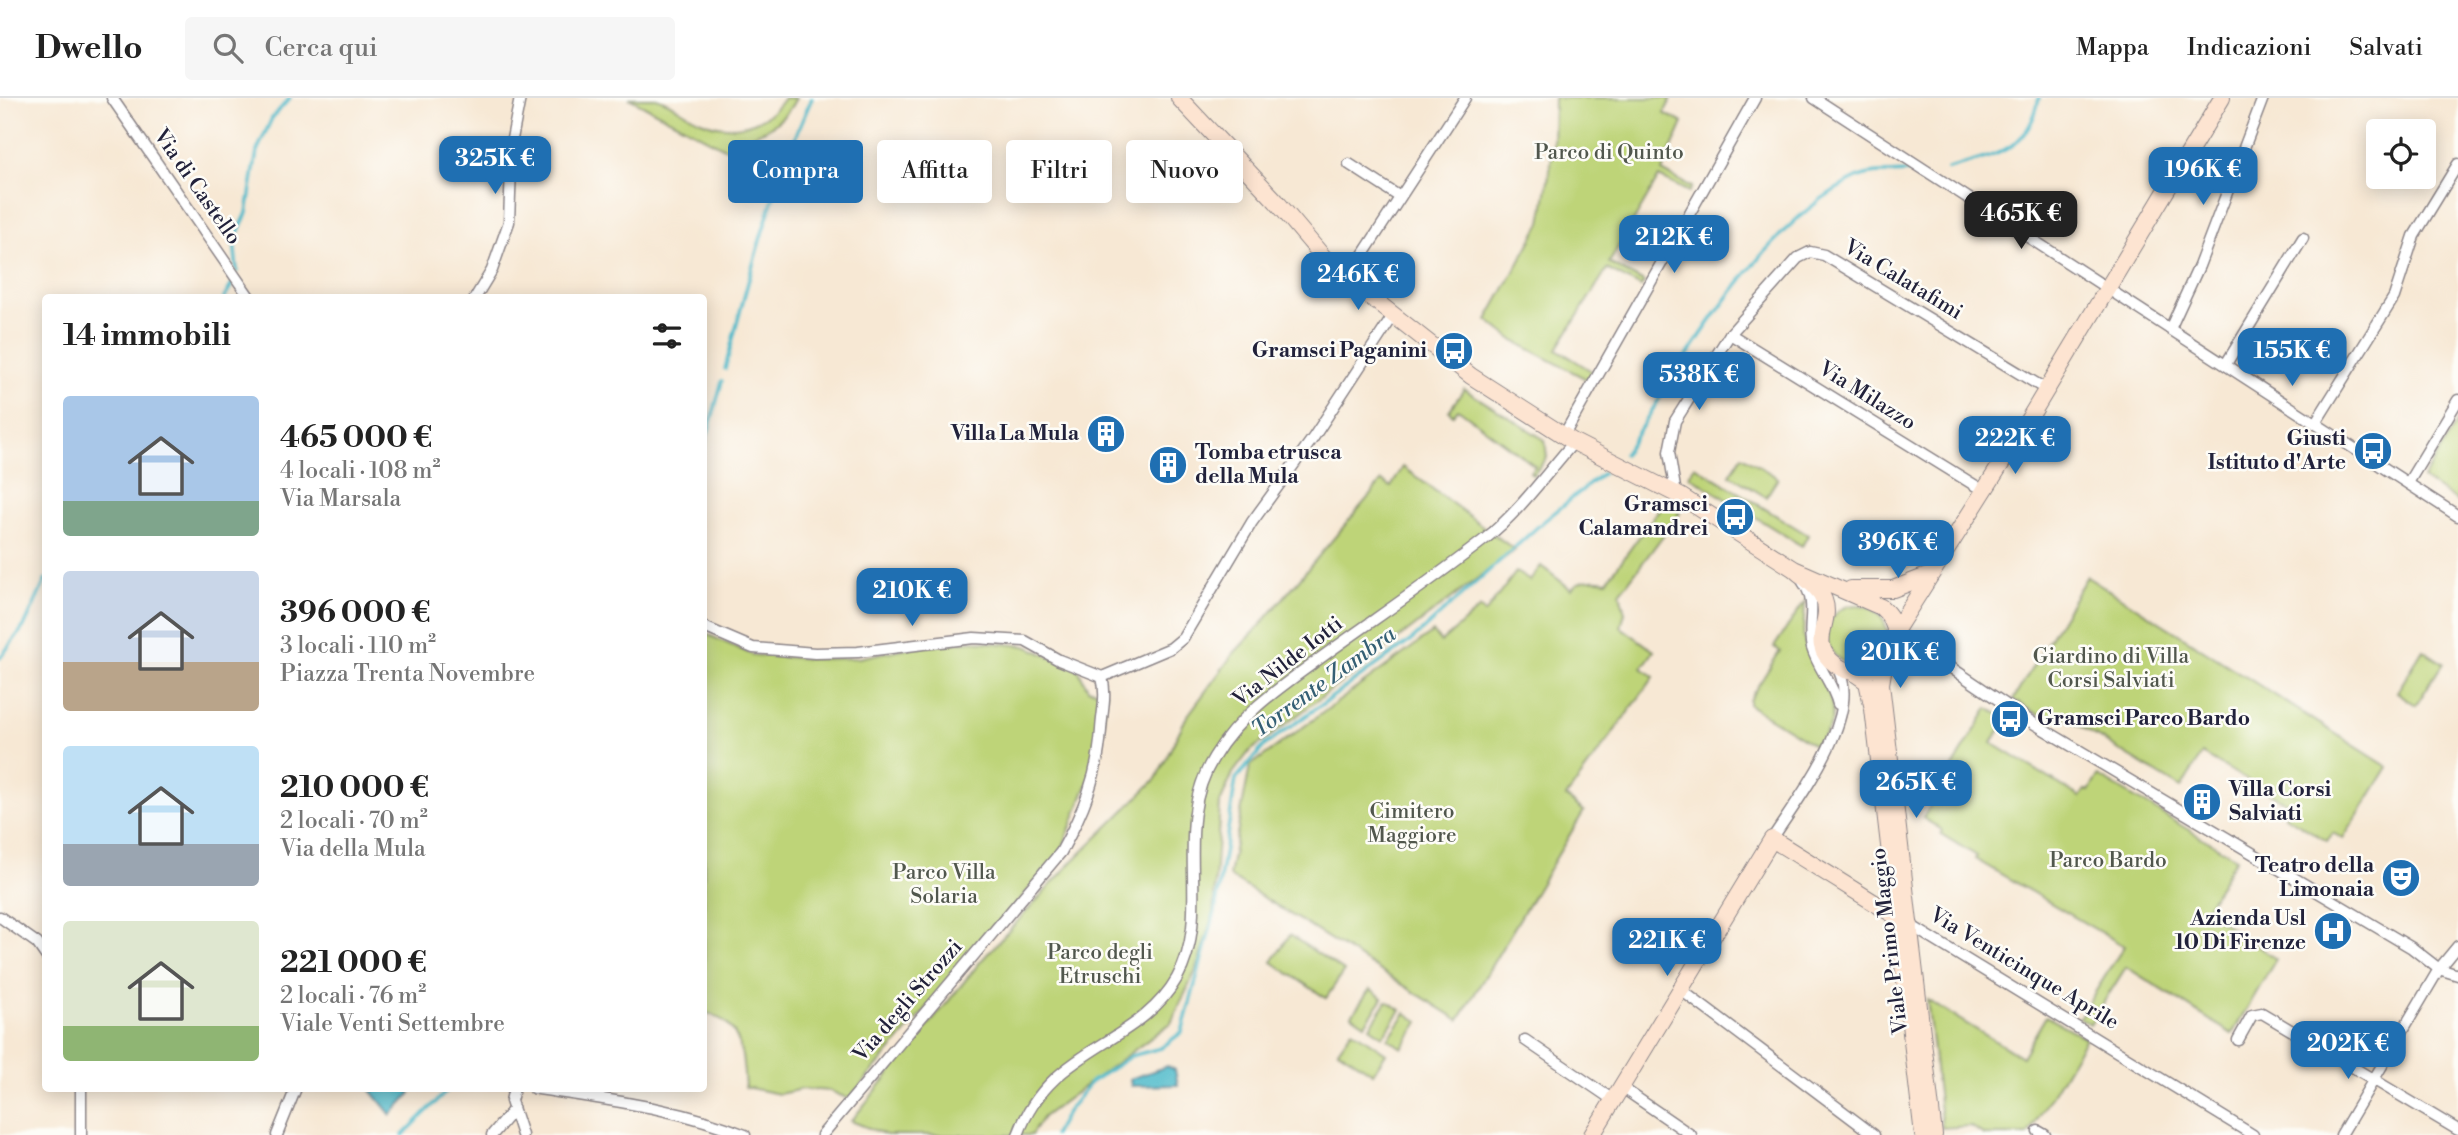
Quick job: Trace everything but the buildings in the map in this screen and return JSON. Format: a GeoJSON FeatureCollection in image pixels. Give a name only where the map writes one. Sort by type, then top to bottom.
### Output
{"type":"FeatureCollection","features":[{"type":"Feature","properties":{"kind":"main road"},"geometry":{"type":"LineString","coordinates":[[1179,98],[1276,201],[1324,259],[1485,386],[1569,439],[1676,494],[1794,569],[1867,601],[1892,618],[1896,634]]}},
{"type":"Feature","properties":{"kind":"main road"},"geometry":{"type":"LineString","coordinates":[[1794,569],[1821,594],[1826,606],[1822,646],[1835,664],[1853,672],[1869,670],[1885,660],[1896,634],[1929,575],[2047,390],[2222,98]]}},
{"type":"Feature","properties":{"kind":"main road"},"geometry":{"type":"LineString","coordinates":[[1834,588],[1894,589],[1929,575]]}},
{"type":"Feature","properties":{"kind":"main road"},"geometry":{"type":"LineString","coordinates":[[1824,620],[1837,605],[1906,596],[1929,575]]}},
{"type":"Feature","properties":{"kind":"main road","name":"Viale Primo Maggio"},"geometry":{"type":"LineString","coordinates":[[1885,660],[1881,684],[1923,1135]]}},
{"type":"Feature","properties":{"kind":"main road","name":"Viale Primo Maggio"},"geometry":{"type":"LineString","coordinates":[[1853,672],[1865,679],[1873,709],[1934,1135]]}},
{"type":"Feature","properties":{"kind":"main road"},"geometry":{"type":"LineString","coordinates":[[1591,1135],[1772,839]]}},
{"type":"Feature","properties":{"kind":"main road","name":"Via Venticinque Aprile"},"geometry":{"type":"LineString","coordinates":[[1772,839],[1903,921]]}},
{"type":"Feature","properties":{"kind":"street","name":"Via di Castello"},"geometry":{"type":"LineString","coordinates":[[112,98],[247,294]]}},
{"type":"Feature","properties":{"kind":"street"},"geometry":{"type":"LineString","coordinates":[[477,294],[492,270],[509,222],[512,139],[520,98]]}},
{"type":"Feature","properties":{"kind":"street"},"geometry":{"type":"LineString","coordinates":[[1347,279],[1465,98]]}},
{"type":"Feature","properties":{"kind":"street","name":"Via Nilde Iotti"},"geometry":{"type":"LineString","coordinates":[[1018,1135],[1035,1099],[1046,1085],[1066,1067],[1146,1013],[1177,978],[1193,914],[1194,807],[1205,773],[1227,738],[1264,699],[1460,558],[1503,523],[1569,439],[1755,98]]}},
{"type":"Feature","properties":{"kind":"street"},"geometry":{"type":"LineString","coordinates":[[1814,98],[2458,516]]}},
{"type":"Feature","properties":{"kind":"street"},"geometry":{"type":"LineString","coordinates":[[2171,329],[2199,265],[2263,98]]}},
{"type":"Feature","properties":{"kind":"street"},"geometry":{"type":"LineString","coordinates":[[1349,164],[1401,197]]}},
{"type":"Feature","properties":{"kind":"street"},"geometry":{"type":"LineString","coordinates":[[2316,422],[2394,297],[2414,236],[2458,164]]}},
{"type":"Feature","properties":{"kind":"street"},"geometry":{"type":"LineString","coordinates":[[2226,364],[2303,238]]}},
{"type":"Feature","properties":{"kind":"street","name":"Via Calatafimi"},"geometry":{"type":"LineString","coordinates":[[1676,494],[1669,452],[1671,429],[1730,334],[1798,258],[1814,252],[2047,390]]}},
{"type":"Feature","properties":{"kind":"street"},"geometry":{"type":"LineString","coordinates":[[707,628],[753,648],[815,653],[858,652],[974,638],[1025,641],[1059,660],[1102,677],[1180,642],[1252,522],[1313,438],[1393,316]]}},
{"type":"Feature","properties":{"kind":"street","name":"Via Milazzo"},"geometry":{"type":"LineString","coordinates":[[1730,334],[1984,491]]}},
{"type":"Feature","properties":{"kind":"street"},"geometry":{"type":"LineString","coordinates":[[2408,483],[2458,400]]}},
{"type":"Feature","properties":{"kind":"street"},"geometry":{"type":"LineString","coordinates":[[1794,569],[1810,592],[1812,647],[1831,681],[1840,714]]}},
{"type":"Feature","properties":{"kind":"street"},"geometry":{"type":"LineString","coordinates":[[1896,634],[1915,643],[2033,723],[2412,948],[2439,970],[2458,975]]}},
{"type":"Feature","properties":{"kind":"street"},"geometry":{"type":"LineString","coordinates":[[1772,839],[1838,727],[1841,676],[1835,664]]}},
{"type":"Feature","properties":{"kind":"street","name":"Via degli Strozzi"},"geometry":{"type":"LineString","coordinates":[[822,1135],[1061,852],[1081,816],[1095,779],[1106,692],[1102,677]]}},
{"type":"Feature","properties":{"kind":"street"},"geometry":{"type":"LineString","coordinates":[[0,917],[37,943],[42,950]]}},
{"type":"Feature","properties":{"kind":"street","name":"Via Venticinque Aprile"},"geometry":{"type":"LineString","coordinates":[[1903,921],[2081,1027],[2253,1135]]}},
{"type":"Feature","properties":{"kind":"street"},"geometry":{"type":"LineString","coordinates":[[2341,1135],[2439,970],[2458,946]]}},
{"type":"Feature","properties":{"kind":"street"},"geometry":{"type":"LineString","coordinates":[[1681,990],[1874,1135]]}},
{"type":"Feature","properties":{"kind":"street"},"geometry":{"type":"LineString","coordinates":[[2238,1040],[2249,1018],[2255,1013],[2262,1013],[2458,1130]]}},
{"type":"Feature","properties":{"kind":"street"},"geometry":{"type":"LineString","coordinates":[[1525,1040],[1691,1135]]}},
{"type":"Feature","properties":{"kind":"street"},"geometry":{"type":"LineString","coordinates":[[81,1092],[82,1135]]}},
{"type":"Feature","properties":{"kind":"street"},"geometry":{"type":"LineString","coordinates":[[277,1135],[294,1092]]}},
{"type":"Feature","properties":{"kind":"street"},"geometry":{"type":"LineString","coordinates":[[513,1092],[510,1101],[522,1135]]}},
{"type":"Feature","properties":{"kind":"street"},"geometry":{"type":"LineString","coordinates":[[561,1092],[632,1102],[708,1120],[745,1135]]}},
{"type":"Feature","properties":{"kind":"street"},"geometry":{"type":"LineString","coordinates":[[492,1135],[513,1110]]}},
{"type":"Feature","properties":{"kind":"green space"},"geometry":{"type":"Polygon","coordinates":[[[629,98],[656,98],[701,121],[735,127],[757,121],[776,108],[784,98],[796,98],[784,116],[760,133],[728,140],[728,150],[629,98]]]}},
{"type":"Feature","properties":{"kind":"green space","name":"Parco di Quinto"},"geometry":{"type":"Polygon","coordinates":[[[1554,98],[1672,98],[1664,113],[1683,123],[1662,171],[1692,187],[1689,192],[1659,177],[1609,263],[1644,282],[1641,287],[1607,269],[1557,349],[1593,372],[1588,380],[1514,341],[1487,320],[1541,223],[1553,150],[1554,98]]]}},
{"type":"Feature","properties":{"kind":"green space"},"geometry":{"type":"Polygon","coordinates":[[[1464,389],[1545,440],[1547,458],[1533,475],[1530,472],[1535,466],[1458,409],[1453,415],[1449,411],[1464,389]]]}},
{"type":"Feature","properties":{"kind":"green space"},"geometry":{"type":"Polygon","coordinates":[[[2458,421],[2458,502],[2423,479],[2458,421]]]}},
{"type":"Feature","properties":{"kind":"green space"},"geometry":{"type":"Polygon","coordinates":[[[1742,456],[1778,478],[1766,497],[1730,475],[1742,456]]]}},
{"type":"Feature","properties":{"kind":"green space"},"geometry":{"type":"Polygon","coordinates":[[[1695,466],[1808,535],[1802,546],[1689,476],[1695,466]]]}},
{"type":"Feature","properties":{"kind":"green space","name":"Parco degli Etruschi"},"geometry":{"type":"Polygon","coordinates":[[[1403,467],[1515,550],[1249,752],[1233,773],[1220,803],[1213,914],[1197,968],[1171,1023],[1043,1117],[1031,1135],[886,1135],[851,1121],[981,961],[1070,864],[1156,779],[1186,718],[1234,653],[1382,481],[1391,487],[1403,467]]]}},
{"type":"Feature","properties":{"kind":"green space","name":"Cimitero Maggiore"},"geometry":{"type":"Polygon","coordinates":[[[1665,501],[1680,513],[1620,593],[1625,613],[1621,627],[1654,651],[1642,668],[1654,677],[1566,797],[1584,811],[1459,1020],[1229,876],[1250,766],[1433,632],[1441,642],[1480,608],[1485,613],[1516,572],[1530,581],[1541,566],[1571,589],[1583,581],[1607,581],[1665,501]]]}},
{"type":"Feature","properties":{"kind":"green space","name":"Giardino di Villa Corsi Salviati"},"geometry":{"type":"Polygon","coordinates":[[[2087,576],[2388,767],[2343,839],[2333,833],[2327,841],[2285,816],[2292,806],[2202,754],[2181,788],[2057,712],[2050,721],[2013,700],[2087,576]]]}},
{"type":"Feature","properties":{"kind":"green space"},"geometry":{"type":"Polygon","coordinates":[[[1805,601],[1804,640],[1831,701],[1832,712],[1830,726],[1817,747],[1749,705],[1749,700],[1780,651],[1774,647],[1805,601]]]}},
{"type":"Feature","properties":{"kind":"green space"},"geometry":{"type":"Polygon","coordinates":[[[1857,605],[1874,610],[1882,618],[1887,635],[1882,652],[1874,660],[1857,665],[1840,660],[1832,652],[1827,635],[1832,618],[1840,610],[1857,605]]]}},
{"type":"Feature","properties":{"kind":"green space","name":"Parco Villa Solaria"},"geometry":{"type":"Polygon","coordinates":[[[707,634],[753,655],[816,659],[858,658],[917,646],[975,641],[1026,646],[1078,669],[1088,689],[1106,692],[1101,749],[1061,852],[849,1099],[830,1091],[803,1089],[779,1094],[745,1087],[738,1040],[726,1023],[707,1013],[707,634]]]}},
{"type":"Feature","properties":{"kind":"green space"},"geometry":{"type":"Polygon","coordinates":[[[2423,650],[2443,663],[2416,705],[2397,692],[2423,650]]]}},
{"type":"Feature","properties":{"kind":"green space","name":"Parco Bardo"},"geometry":{"type":"Polygon","coordinates":[[[1988,708],[2006,719],[1992,743],[2080,797],[2085,790],[2089,791],[2098,776],[2236,858],[2205,910],[2276,959],[2232,1034],[2126,967],[2090,1024],[2079,1018],[2124,946],[1975,859],[1977,856],[1941,834],[1942,830],[1923,818],[1988,708]]]}},
{"type":"Feature","properties":{"kind":"green space"},"geometry":{"type":"Polygon","coordinates":[[[1290,935],[1344,971],[1326,998],[1272,962],[1290,935]]]}},
{"type":"Feature","properties":{"kind":"green space"},"geometry":{"type":"Polygon","coordinates":[[[1370,989],[1383,998],[1365,1024],[1352,1015],[1370,989]]]}},
{"type":"Feature","properties":{"kind":"green space"},"geometry":{"type":"Polygon","coordinates":[[[1927,1000],[2022,1057],[2046,1016],[2086,1038],[2028,1135],[1984,1135],[1971,1126],[1942,1128],[1927,1000]]]}},
{"type":"Feature","properties":{"kind":"green space"},"geometry":{"type":"Polygon","coordinates":[[[1387,1001],[1401,1010],[1383,1036],[1370,1027],[1387,1001]]]}},
{"type":"Feature","properties":{"kind":"green space"},"geometry":{"type":"Polygon","coordinates":[[[1406,1013],[1419,1022],[1402,1048],[1388,1039],[1406,1013]]]}},
{"type":"Feature","properties":{"kind":"green space"},"geometry":{"type":"Polygon","coordinates":[[[1352,1030],[1386,1053],[1373,1073],[1338,1050],[1352,1030]]]}},
{"type":"Feature","properties":{"kind":"water"},"geometry":{"type":"Polygon","coordinates":[[[1167,1066],[1175,1070],[1178,1085],[1131,1086],[1130,1079],[1167,1066]]]}},
{"type":"Feature","properties":{"kind":"water"},"geometry":{"type":"Polygon","coordinates":[[[372,1092],[410,1092],[411,1093],[391,1115],[372,1092]]]}},
{"type":"Feature","properties":{"kind":"waterway"},"geometry":{"type":"LineString","coordinates":[[237,271],[234,241],[247,213],[257,151],[272,118],[290,98]]}},
{"type":"Feature","properties":{"kind":"waterway"},"geometry":{"type":"LineString","coordinates":[[725,369],[773,198],[812,98]]}},
{"type":"Feature","properties":{"kind":"waterway","name":"Torrente Zambra"},"geometry":{"type":"LineString","coordinates":[[1948,169],[1994,155],[2018,141],[2034,116],[2039,98]]}},
{"type":"Feature","properties":{"kind":"waterway","name":"Torrente Zambra"},"geometry":{"type":"LineString","coordinates":[[1624,454],[1697,340],[1756,262],[1788,227],[1822,199],[1857,178],[1876,173],[1911,172]]}},
{"type":"Feature","properties":{"kind":"waterway"},"geometry":{"type":"LineString","coordinates":[[226,294],[234,281]]}},
{"type":"Feature","properties":{"kind":"waterway"},"geometry":{"type":"LineString","coordinates":[[707,437],[722,381]]}},
{"type":"Feature","properties":{"kind":"waterway","name":"Torrente Zambra"},"geometry":{"type":"LineString","coordinates":[[1054,1135],[1067,1112],[1091,1082],[1131,1056],[1161,1048],[1182,1032],[1215,911],[1236,779],[1265,745],[1413,639],[1543,522],[1603,473]]}},
{"type":"Feature","properties":{"kind":"waterway"},"geometry":{"type":"LineString","coordinates":[[0,658],[25,625],[42,588]]}},
{"type":"Feature","properties":{"kind":"waterway"},"geometry":{"type":"LineString","coordinates":[[403,1135],[446,1092]]}},
{"type":"Feature","properties":{"kind":"place","name":"Gramsci Paganini"},"geometry":{"type":"Point","coordinates":[1454,351]}},
{"type":"Feature","properties":{"kind":"place","name":"Villa La Mula"},"geometry":{"type":"Point","coordinates":[1106,434]}},
{"type":"Feature","properties":{"kind":"place","name":"Giusti Istituto d'Arte"},"geometry":{"type":"Point","coordinates":[2373,451]}},
{"type":"Feature","properties":{"kind":"place","name":"Tomba etrusca della Mula"},"geometry":{"type":"Point","coordinates":[1168,465]}},
{"type":"Feature","properties":{"kind":"place","name":"Gramsci Calamandrei"},"geometry":{"type":"Point","coordinates":[1735,517]}},
{"type":"Feature","properties":{"kind":"place","name":"Gramsci Parco Bardo"},"geometry":{"type":"Point","coordinates":[2010,719]}},
{"type":"Feature","properties":{"kind":"place","name":"Villa Corsi Salviati"},"geometry":{"type":"Point","coordinates":[2202,802]}},
{"type":"Feature","properties":{"kind":"place","name":"Teatro della Limonaia"},"geometry":{"type":"Point","coordinates":[2401,878]}},
{"type":"Feature","properties":{"kind":"place","name":"Azienda Usl 10 Di Firenze"},"geometry":{"type":"Point","coordinates":[2333,931]}}]}
